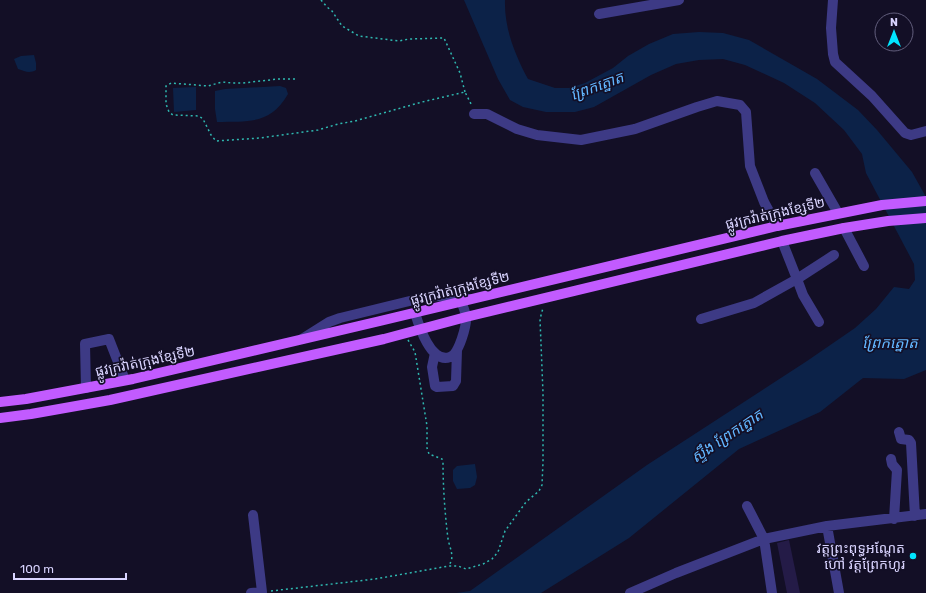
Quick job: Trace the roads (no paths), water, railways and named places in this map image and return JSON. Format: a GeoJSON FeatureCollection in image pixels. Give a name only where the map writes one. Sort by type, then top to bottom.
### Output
{"type":"FeatureCollection","features":[{"type":"Feature","properties":{"kind":"main road","name":"ផ្លូវក្រវ៉ាត់ក្រុងខ្សែទី២"},"geometry":{"type":"LineString","coordinates":[[0,402],[26,399],[125,380],[380,322],[777,226],[857,209],[898,203],[926,201]]}},
{"type":"Feature","properties":{"kind":"main road","name":"ផ្លូវក្រវ៉ាត់ក្រុងខ្សែទី២"},"geometry":{"type":"LineString","coordinates":[[0,418],[110,400],[384,339],[466,317],[782,241],[866,224],[926,218]]}},
{"type":"Feature","properties":{"kind":"main road"},"geometry":{"type":"LineString","coordinates":[[624,263],[628,278]]}},
{"type":"Feature","properties":{"kind":"main road"},"geometry":{"type":"LineString","coordinates":[[380,322],[384,339]]}},
{"type":"Feature","properties":{"kind":"street"},"geometry":{"type":"LineString","coordinates":[[600,14],[607,14],[679,0]]}},
{"type":"Feature","properties":{"kind":"street"},"geometry":{"type":"LineString","coordinates":[[833,0],[831,28],[835,62],[872,96],[905,133],[911,135],[926,131]]}},
{"type":"Feature","properties":{"kind":"street"},"geometry":{"type":"LineString","coordinates":[[474,114],[487,114],[517,129],[537,134],[581,140],[635,129],[717,101],[740,105],[746,112],[750,166],[764,202],[777,226]]}},
{"type":"Feature","properties":{"kind":"street"},"geometry":{"type":"LineString","coordinates":[[815,173],[838,213]]}},
{"type":"Feature","properties":{"kind":"street"},"geometry":{"type":"LineString","coordinates":[[844,228],[864,266]]}},
{"type":"Feature","properties":{"kind":"street"},"geometry":{"type":"LineString","coordinates":[[782,241],[803,295],[819,322]]}},
{"type":"Feature","properties":{"kind":"street"},"geometry":{"type":"LineString","coordinates":[[701,319],[754,303],[798,279],[834,255]]}},
{"type":"Feature","properties":{"kind":"street"},"geometry":{"type":"LineString","coordinates":[[299,340],[334,320],[436,296],[466,300],[466,317],[463,337],[452,357],[440,357],[435,353],[420,330],[415,313]]}},
{"type":"Feature","properties":{"kind":"street"},"geometry":{"type":"LineString","coordinates":[[86,388],[85,344],[109,339],[125,380]]}},
{"type":"Feature","properties":{"kind":"street"},"geometry":{"type":"LineString","coordinates":[[435,353],[432,367],[435,386],[437,388],[453,386],[456,381],[457,350]]}},
{"type":"Feature","properties":{"kind":"street"},"geometry":{"type":"LineString","coordinates":[[899,432],[901,439],[909,440],[911,443],[915,516]]}},
{"type":"Feature","properties":{"kind":"street"},"geometry":{"type":"LineString","coordinates":[[891,459],[892,464],[897,470],[894,519]]}},
{"type":"Feature","properties":{"kind":"street"},"geometry":{"type":"LineString","coordinates":[[747,506],[764,539],[772,593]]}},
{"type":"Feature","properties":{"kind":"street"},"geometry":{"type":"LineString","coordinates":[[630,593],[676,573],[764,539],[827,526],[926,514]]}},
{"type":"Feature","properties":{"kind":"street"},"geometry":{"type":"LineString","coordinates":[[251,593],[262,592],[253,515]]}},
{"type":"Feature","properties":{"kind":"street"},"geometry":{"type":"LineString","coordinates":[[827,526],[839,593]]}},
{"type":"Feature","properties":{"kind":"water"},"geometry":{"type":"Polygon","coordinates":[[[464,0],[505,0],[508,31],[528,79],[555,88],[569,88],[585,83],[613,68],[628,56],[649,44],[673,34],[699,32],[723,33],[749,40],[817,79],[858,110],[912,172],[926,197],[926,370],[904,379],[863,378],[820,412],[739,449],[629,538],[541,593],[456,593],[470,591],[647,465],[855,328],[876,309],[894,287],[909,289],[915,280],[914,264],[866,173],[862,154],[844,130],[815,103],[784,83],[745,65],[723,59],[699,60],[676,64],[651,75],[594,107],[575,112],[546,112],[523,107],[510,100],[498,79],[464,0]]]}},
{"type":"Feature","properties":{"kind":"water"},"geometry":{"type":"Polygon","coordinates":[[[34,55],[36,70],[29,72],[18,69],[14,59],[21,56],[34,55]]]}},
{"type":"Feature","properties":{"kind":"water"},"geometry":{"type":"Polygon","coordinates":[[[280,86],[286,88],[288,94],[274,111],[266,116],[249,121],[217,122],[215,91],[225,89],[280,86]]]}},
{"type":"Feature","properties":{"kind":"water"},"geometry":{"type":"Polygon","coordinates":[[[196,87],[196,110],[174,112],[173,88],[196,87]]]}},
{"type":"Feature","properties":{"kind":"water"},"geometry":{"type":"Polygon","coordinates":[[[475,464],[477,477],[475,485],[470,488],[457,489],[453,481],[453,470],[457,466],[475,464]]]}},
{"type":"Feature","properties":{"kind":"place","name":"វត្តព្រះពុទ្ធអណ្តែត ហៅ វត្តព្រែកហូរ"},"geometry":{"type":"Point","coordinates":[913,556]}},
{"type":"Feature","properties":{"kind":"water label","name":"ព្រែកត្នោត"},"geometry":{"type":"Point","coordinates":[597,86]}},
{"type":"Feature","properties":{"kind":"water label","name":"ព្រែកត្នោត"},"geometry":{"type":"Point","coordinates":[890,343]}},
{"type":"Feature","properties":{"kind":"water label","name":"ស្ទឹង ព្រែកត្នោត"},"geometry":{"type":"Point","coordinates":[727,436]}}]}
